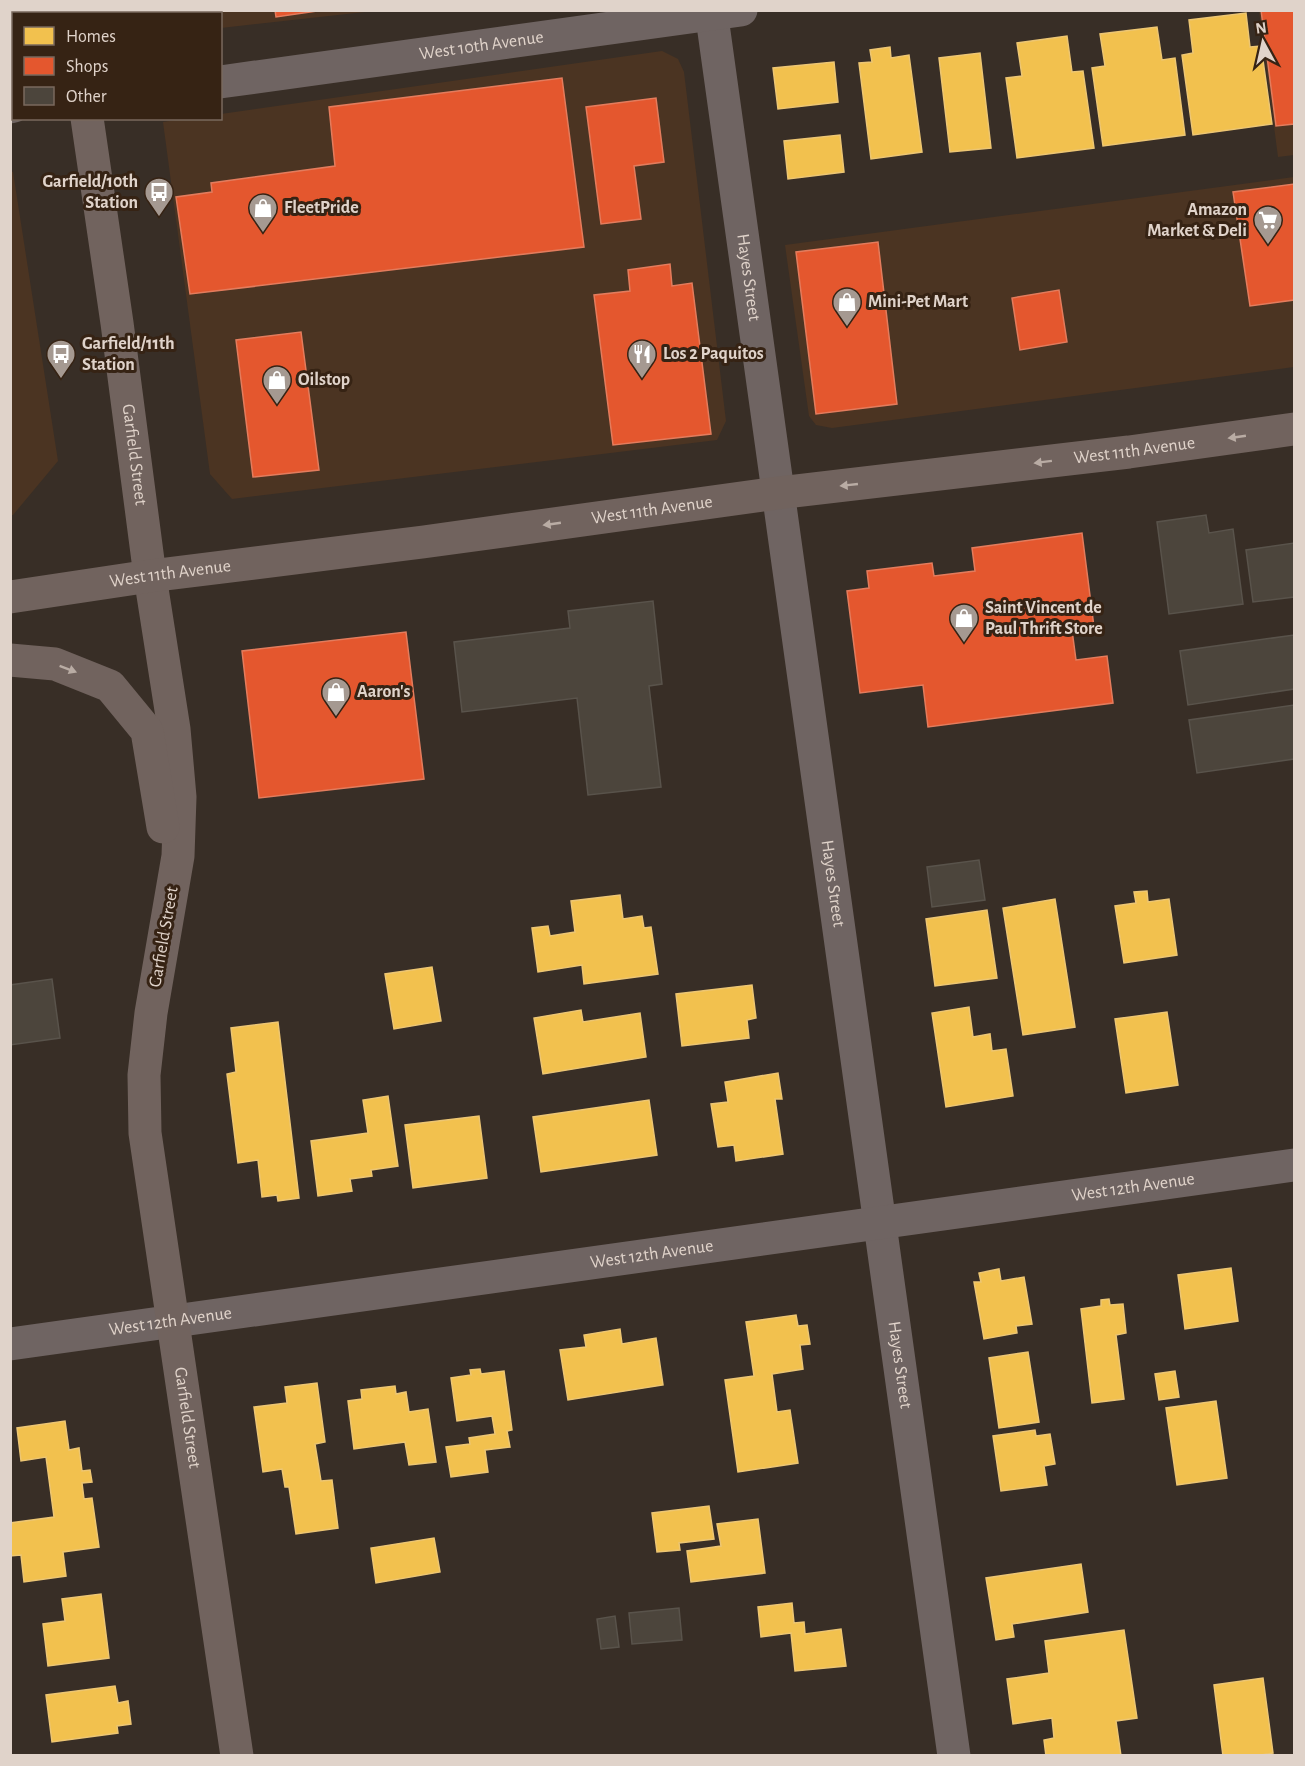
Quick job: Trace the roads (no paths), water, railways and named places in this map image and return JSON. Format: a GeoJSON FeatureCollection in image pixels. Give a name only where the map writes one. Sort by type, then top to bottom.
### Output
{"type":"FeatureCollection","features":[{"type":"Feature","properties":{"kind":"main road","name":"Garfield Street"},"geometry":{"type":"LineString","coordinates":[[87,120],[150,576],[174,729],[180,797],[178,856],[151,1013],[144,1075],[145,1133],[237,1755]]}},
{"type":"Feature","properties":{"kind":"main road","name":"West 11th Avenue"},"geometry":{"type":"LineString","coordinates":[[10,597],[150,576],[423,542],[778,493],[1129,452],[1294,429]]}},
{"type":"Feature","properties":{"kind":"main road"},"geometry":{"type":"LineString","coordinates":[[10,660],[55,664],[110,686],[147,731],[173,885]]}},
{"type":"Feature","properties":{"kind":"street","name":"West 10th Avenue"},"geometry":{"type":"LineString","coordinates":[[222,82],[722,12]]}},
{"type":"Feature","properties":{"kind":"street","name":"Hayes Street"},"geometry":{"type":"LineString","coordinates":[[722,12],[778,493],[954,1755]]}},
{"type":"Feature","properties":{"kind":"street","name":"West 12th Avenue"},"geometry":{"type":"LineString","coordinates":[[10,1344],[1294,1166]]}},
{"type":"Feature","properties":{"kind":"place","name":"Garfield/10th Station"},"geometry":{"type":"Point","coordinates":[159,218]}},
{"type":"Feature","properties":{"kind":"place","name":"FleetPride"},"geometry":{"type":"Point","coordinates":[263,234]}},
{"type":"Feature","properties":{"kind":"place","name":"Amazon Market & Deli"},"geometry":{"type":"Point","coordinates":[1268,246]}},
{"type":"Feature","properties":{"kind":"place","name":"Mini-Pet Mart"},"geometry":{"type":"Point","coordinates":[847,328]}},
{"type":"Feature","properties":{"kind":"place","name":"Garfield/11th Station"},"geometry":{"type":"Point","coordinates":[61,380]}},
{"type":"Feature","properties":{"kind":"place","name":"Los 2 Paquitos"},"geometry":{"type":"Point","coordinates":[642,380]}},
{"type":"Feature","properties":{"kind":"place","name":"Oilstop"},"geometry":{"type":"Point","coordinates":[277,406]}},
{"type":"Feature","properties":{"kind":"place","name":"Saint Vincent de Paul Thrift Store"},"geometry":{"type":"Point","coordinates":[964,644]}},
{"type":"Feature","properties":{"kind":"place","name":"Aaron's"},"geometry":{"type":"Point","coordinates":[336,718]}}]}
